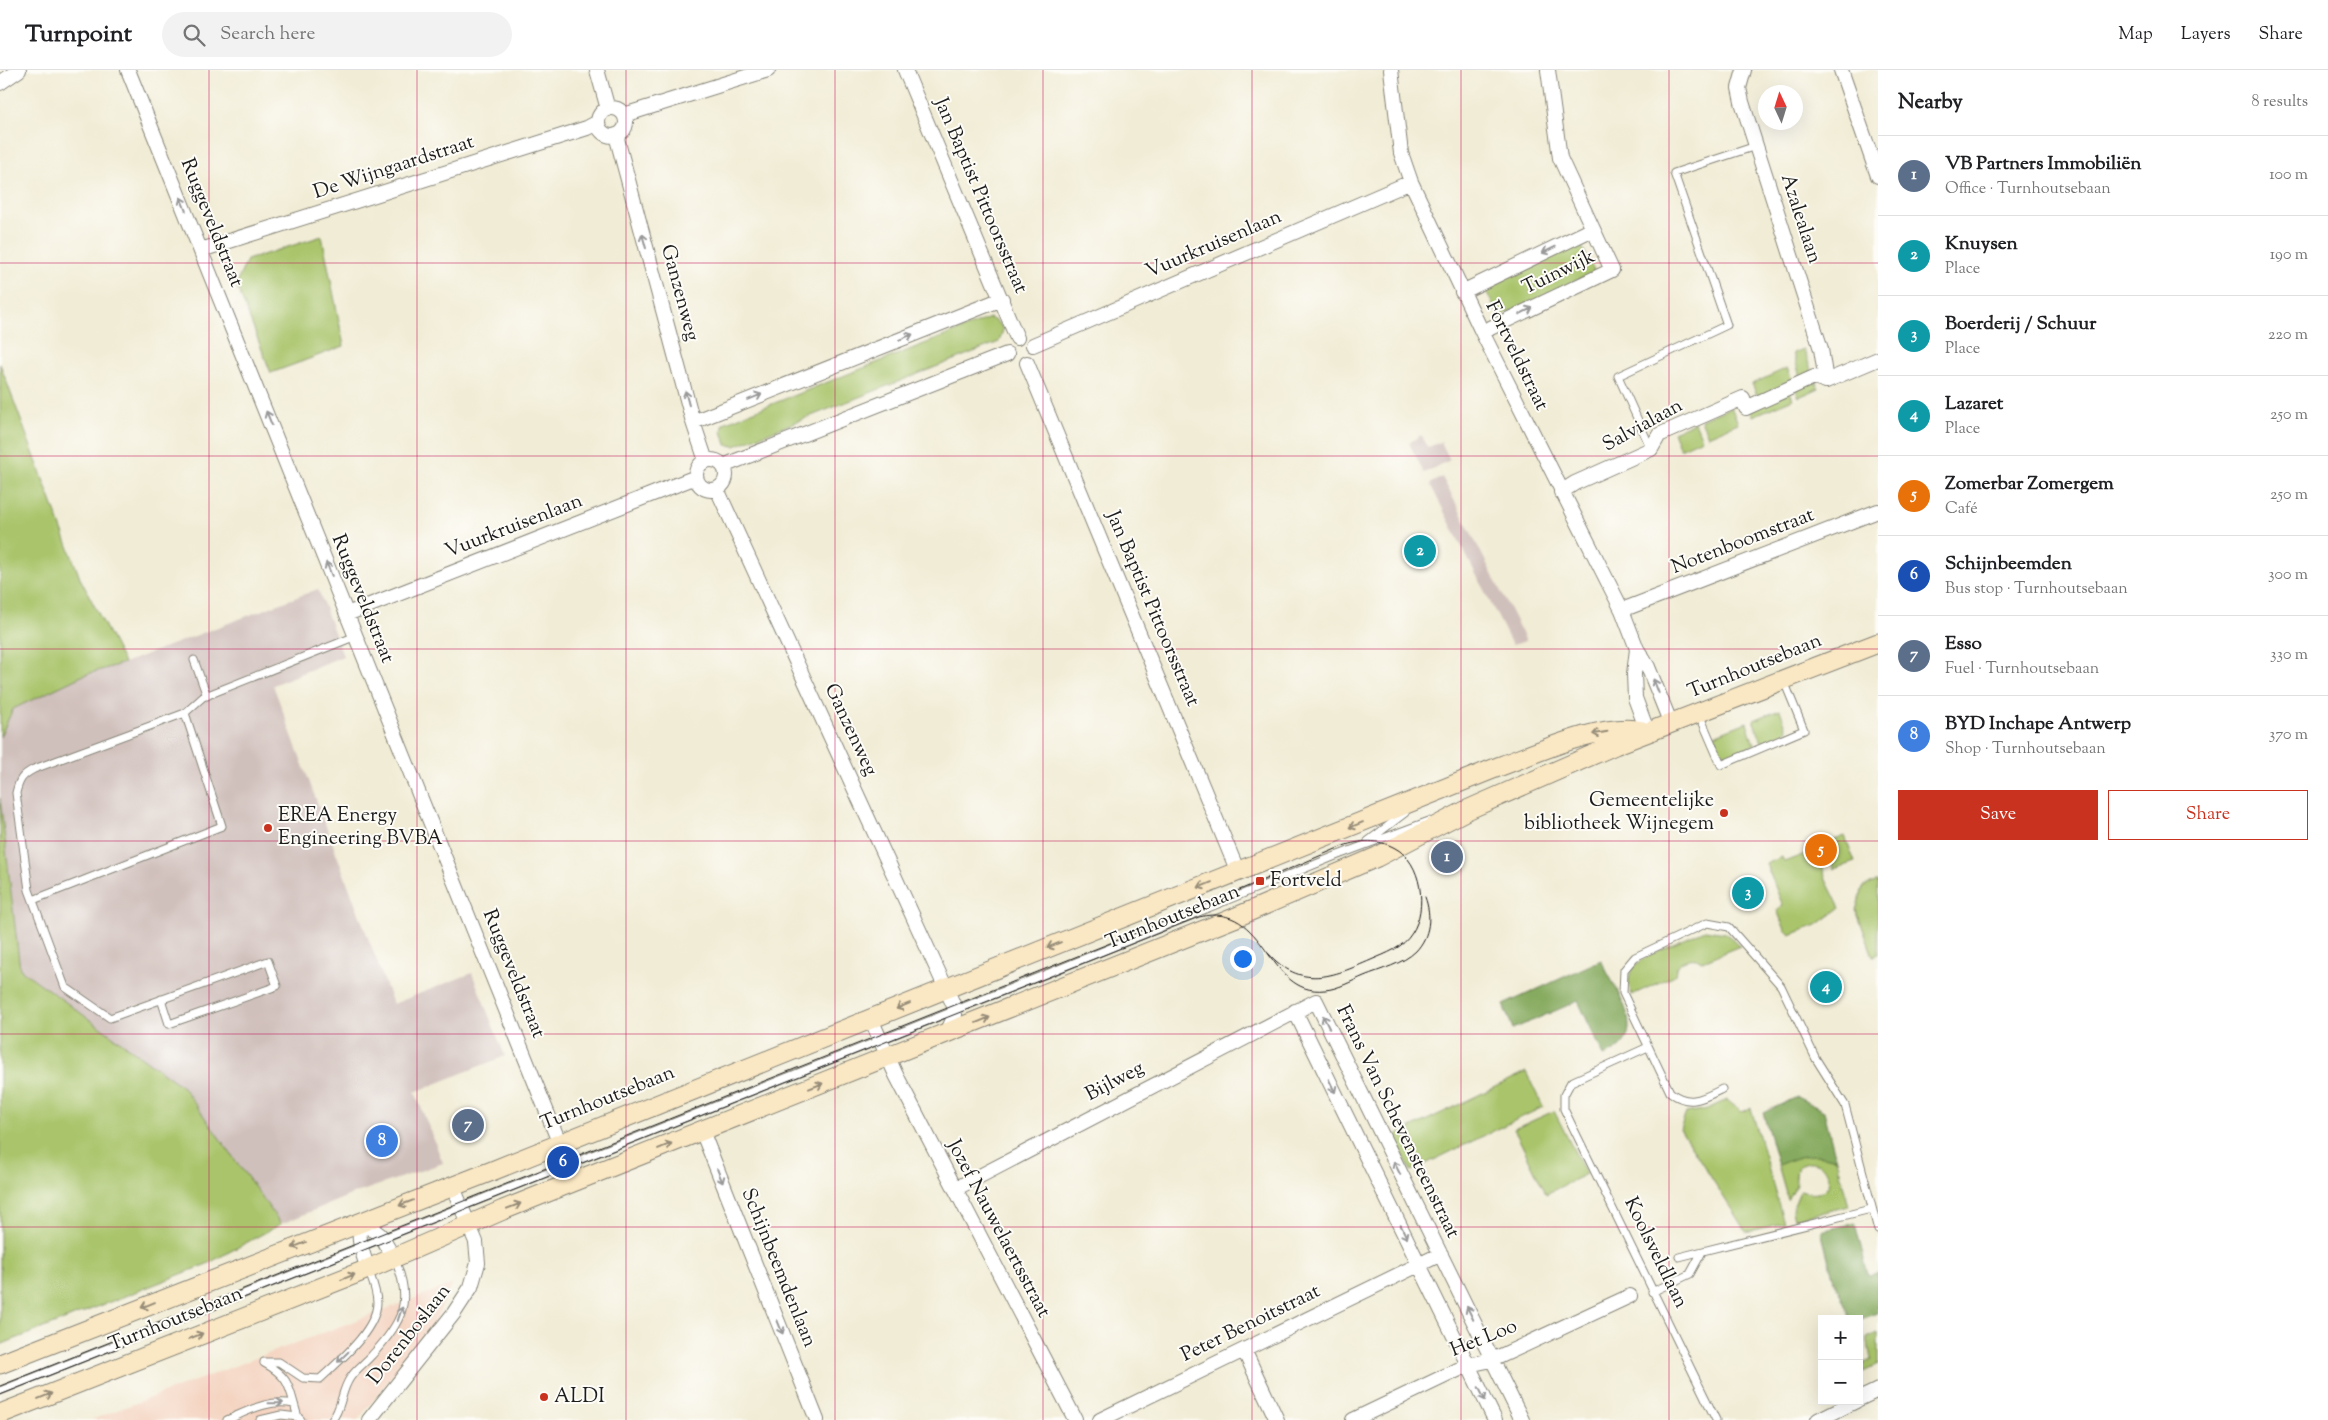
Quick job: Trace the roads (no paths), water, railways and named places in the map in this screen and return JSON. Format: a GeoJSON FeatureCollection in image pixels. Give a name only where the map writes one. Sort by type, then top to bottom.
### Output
{"type":"FeatureCollection","features":[{"type":"Feature","properties":{"kind":"main road","name":"Turnhoutsebaan"},"geometry":{"type":"LineString","coordinates":[[0,1414],[394,1258],[702,1131],[946,1035],[1360,865],[1467,810],[1648,732],[1878,643]]}},
{"type":"Feature","properties":{"kind":"main road","name":"Turnhoutsebaan"},"geometry":{"type":"LineString","coordinates":[[0,1364],[452,1186],[1498,767],[1587,736],[1631,728],[1648,732]]}},
{"type":"Feature","properties":{"kind":"main road"},"geometry":{"type":"LineString","coordinates":[[1498,767],[1510,792]]}},
{"type":"Feature","properties":{"kind":"street"},"geometry":{"type":"LineString","coordinates":[[0,83],[19,70]]}},
{"type":"Feature","properties":{"kind":"street","name":"Ruggeveldstraat"},"geometry":{"type":"LineString","coordinates":[[128,70],[559,1142]]}},
{"type":"Feature","properties":{"kind":"street"},"geometry":{"type":"LineString","coordinates":[[597,70],[608,109]]}},
{"type":"Feature","properties":{"kind":"street"},"geometry":{"type":"LineString","coordinates":[[624,115],[768,70]]}},
{"type":"Feature","properties":{"kind":"street","name":"Jan Baptist Pittoorsstraat"},"geometry":{"type":"LineString","coordinates":[[905,70],[1017,338]]}},
{"type":"Feature","properties":{"kind":"street","name":"Fortveldstraat"},"geometry":{"type":"LineString","coordinates":[[1391,70],[1401,153],[1411,182],[1462,292],[1622,610],[1637,649],[1648,667],[1671,724]]}},
{"type":"Feature","properties":{"kind":"street","name":"Tuinwijk"},"geometry":{"type":"LineString","coordinates":[[1482,332],[1612,270],[1560,158],[1548,70]]}},
{"type":"Feature","properties":{"kind":"street","name":"Azalealaan"},"geometry":{"type":"LineString","coordinates":[[1744,70],[1739,88],[1742,102],[1821,349],[1826,380]]}},
{"type":"Feature","properties":{"kind":"street"},"geometry":{"type":"LineString","coordinates":[[1841,70],[1878,176]]}},
{"type":"Feature","properties":{"kind":"street"},"geometry":{"type":"LineString","coordinates":[[608,109],[617,109],[624,115],[624,129],[616,135],[604,133],[598,122],[600,115],[608,109]]}},
{"type":"Feature","properties":{"kind":"street","name":"De Wijngaardstraat"},"geometry":{"type":"LineString","coordinates":[[201,250],[586,128],[598,122]]}},
{"type":"Feature","properties":{"kind":"street","name":"Ganzenweg"},"geometry":{"type":"LineString","coordinates":[[616,135],[693,422],[706,461]]}},
{"type":"Feature","properties":{"kind":"street","name":"Vuurkruisenlaan"},"geometry":{"type":"LineString","coordinates":[[1032,345],[1411,182]]}},
{"type":"Feature","properties":{"kind":"street","name":"Tuinwijk"},"geometry":{"type":"LineString","coordinates":[[1462,292],[1593,229]]}},
{"type":"Feature","properties":{"kind":"street"},"geometry":{"type":"LineString","coordinates":[[693,422],[1002,300]]}},
{"type":"Feature","properties":{"kind":"street"},"geometry":{"type":"LineString","coordinates":[[1017,338],[1026,338],[1032,345],[1033,357],[1027,363],[1013,362],[1007,354],[1008,346],[1017,338]]}},
{"type":"Feature","properties":{"kind":"street"},"geometry":{"type":"LineString","coordinates":[[723,466],[1007,354]]}},
{"type":"Feature","properties":{"kind":"street","name":"Salvialaan"},"geometry":{"type":"LineString","coordinates":[[1561,492],[1651,449],[1659,435],[1743,398],[1746,408],[1814,377],[1826,380],[1878,358]]}},
{"type":"Feature","properties":{"kind":"street","name":"Jan Baptist Pittoorsstraat"},"geometry":{"type":"LineString","coordinates":[[1027,363],[1238,872]]}},
{"type":"Feature","properties":{"kind":"street"},"geometry":{"type":"LineString","coordinates":[[706,461],[715,461],[723,466],[726,476],[721,486],[717,489],[706,489],[701,486],[696,477],[698,467],[706,461]]}},
{"type":"Feature","properties":{"kind":"street","name":"Vuurkruisenlaan"},"geometry":{"type":"LineString","coordinates":[[347,614],[696,477]]}},
{"type":"Feature","properties":{"kind":"street","name":"Ganzenweg"},"geometry":{"type":"LineString","coordinates":[[717,489],[946,988]]}},
{"type":"Feature","properties":{"kind":"street","name":"Notenboomstraat"},"geometry":{"type":"LineString","coordinates":[[1622,610],[1878,511]]}},
{"type":"Feature","properties":{"kind":"street","name":"Fortveldstraat"},"geometry":{"type":"LineString","coordinates":[[1637,649],[1634,674],[1635,698],[1648,732]]}},
{"type":"Feature","properties":{"kind":"street"},"geometry":{"type":"LineString","coordinates":[[946,988],[955,1011],[946,1035]]}},
{"type":"Feature","properties":{"kind":"street","name":"Frans Van Schevensteenstraat"},"geometry":{"type":"LineString","coordinates":[[1495,1420],[1296,1011],[1316,1001],[1522,1420]]}},
{"type":"Feature","properties":{"kind":"street","name":"Bijlweg"},"geometry":{"type":"LineString","coordinates":[[955,1189],[1296,1011]]}},
{"type":"Feature","properties":{"kind":"street"},"geometry":{"type":"LineString","coordinates":[[871,1019],[887,1058]]}},
{"type":"Feature","properties":{"kind":"street","name":"Jozef Nauwelaertsstraat"},"geometry":{"type":"LineString","coordinates":[[887,1058],[1079,1420]]}},
{"type":"Feature","properties":{"kind":"street","name":"Schijnbeemdenlaan"},"geometry":{"type":"LineString","coordinates":[[702,1131],[817,1420]]}},
{"type":"Feature","properties":{"kind":"street","name":"Dorenboslaan"},"geometry":{"type":"LineString","coordinates":[[369,1420],[454,1313],[471,1287],[478,1256],[469,1226],[452,1186]]}},
{"type":"Feature","properties":{"kind":"street"},"geometry":{"type":"LineString","coordinates":[[368,1268],[360,1247],[358,1233],[360,1221],[372,1228],[382,1238],[394,1258]]}},
{"type":"Feature","properties":{"kind":"street","name":"Peter Benoitstraat"},"geometry":{"type":"LineString","coordinates":[[1100,1420],[1440,1254]]}},
{"type":"Feature","properties":{"kind":"street","name":"Het Loo"},"geometry":{"type":"LineString","coordinates":[[1353,1420],[1468,1365],[1492,1360],[1630,1296]]}},
{"type":"Feature","properties":{"kind":"street"},"geometry":{"type":"LineString","coordinates":[[1244,1350],[1277,1420]]}},
{"type":"Feature","properties":{"kind":"street"},"geometry":{"type":"LineString","coordinates":[[1863,1398],[1878,1390]]}},
{"type":"Feature","properties":{"kind":"street"},"geometry":{"type":"LineString","coordinates":[[1818,1420],[1848,1405]]}},
{"type":"Feature","properties":{"kind":"lane"},"geometry":{"type":"LineString","coordinates":[[1651,449],[1618,376],[1727,325],[1674,174],[1756,146]]}},
{"type":"Feature","properties":{"kind":"lane"},"geometry":{"type":"LineString","coordinates":[[161,1000],[169,1024],[278,986],[268,961],[110,1018],[65,987],[29,890],[16,793],[18,784],[24,774],[184,713],[207,696],[356,636]]}},
{"type":"Feature","properties":{"kind":"lane"},"geometry":{"type":"LineString","coordinates":[[194,660],[207,696]]}},
{"type":"Feature","properties":{"kind":"lane"},"geometry":{"type":"LineString","coordinates":[[1699,713],[1721,765],[1804,730],[1783,680]]}},
{"type":"Feature","properties":{"kind":"lane"},"geometry":{"type":"LineString","coordinates":[[33,900],[222,826],[184,713]]}},
{"type":"Feature","properties":{"kind":"lane","name":"Turnhoutsebaan"},"geometry":{"type":"LineString","coordinates":[[1364,845],[1390,822],[1433,794]]}},
{"type":"Feature","properties":{"kind":"lane","name":"Turnhoutsebaan"},"geometry":{"type":"LineString","coordinates":[[0,1391],[955,1011],[1364,845],[1425,822],[1467,810]]}},
{"type":"Feature","properties":{"kind":"lane"},"geometry":{"type":"LineString","coordinates":[[1722,1089],[1704,1098],[1692,1100],[1680,1099],[1670,1092],[1623,993],[1622,978],[1628,963],[1635,957],[1707,923],[1729,927],[1782,986],[1816,1059],[1845,1106],[1878,1230]]}},
{"type":"Feature","properties":{"kind":"lane","name":"Koolsveldlaan"},"geometry":{"type":"LineString","coordinates":[[1648,1047],[1571,1082],[1563,1102],[1566,1114],[1716,1420]]}},
{"type":"Feature","properties":{"kind":"lane"},"geometry":{"type":"LineString","coordinates":[[1679,1257],[1871,1209]]}},
{"type":"Feature","properties":{"kind":"lane"},"geometry":{"type":"LineString","coordinates":[[1652,1292],[1690,1274],[1702,1252]]}},
{"type":"Feature","properties":{"kind":"lane"},"geometry":{"type":"LineString","coordinates":[[332,1420],[337,1414],[341,1395],[350,1377],[384,1342],[401,1314],[404,1298],[403,1278],[394,1258]]}},
{"type":"Feature","properties":{"kind":"lane"},"geometry":{"type":"LineString","coordinates":[[300,1419],[290,1387],[279,1371],[264,1362],[279,1362],[303,1378],[320,1379],[358,1343],[376,1312],[376,1290],[368,1268]]}},
{"type":"Feature","properties":{"kind":"lane"},"geometry":{"type":"LineString","coordinates":[[227,1420],[266,1403],[281,1402],[294,1404]]}},
{"type":"Feature","properties":{"kind":"lane"},"geometry":{"type":"LineString","coordinates":[[260,1420],[281,1415],[300,1419]]}},
{"type":"Feature","properties":{"kind":"tram line"},"geometry":{"type":"LineString","coordinates":[[0,1386],[1183,914],[1343,846],[1363,842],[1383,843],[1395,848],[1411,864],[1420,887],[1420,912],[1412,933],[1404,943],[1383,955],[1357,966],[1330,975],[1317,977],[1293,972],[1280,965],[1268,953]]}},
{"type":"Feature","properties":{"kind":"tram line"},"geometry":{"type":"LineString","coordinates":[[0,1395],[1199,917],[1222,916],[1239,922],[1253,934],[1290,979],[1305,988],[1325,990],[1340,986],[1398,963],[1416,951],[1427,932],[1429,911],[1425,897]]}},
{"type":"Feature","properties":{"kind":"place","name":"Knuysen"},"geometry":{"type":"Point","coordinates":[1420,551]}},
{"type":"Feature","properties":{"kind":"place","name":"Gemeentelijke bibliotheek Wijnegem"},"geometry":{"type":"Point","coordinates":[1724,813]}},
{"type":"Feature","properties":{"kind":"place","name":"EREA Energy Engineering BVBA"},"geometry":{"type":"Point","coordinates":[268,828]}},
{"type":"Feature","properties":{"kind":"place","name":"Zomerbar Zomergem"},"geometry":{"type":"Point","coordinates":[1821,850]}},
{"type":"Feature","properties":{"kind":"place","name":"VB Partners Immobiliën"},"geometry":{"type":"Point","coordinates":[1447,857]}},
{"type":"Feature","properties":{"kind":"place","name":"Fortveld"},"geometry":{"type":"Point","coordinates":[1260,881]}},
{"type":"Feature","properties":{"kind":"place","name":"Boerderij / Schuur"},"geometry":{"type":"Point","coordinates":[1748,893]}},
{"type":"Feature","properties":{"kind":"place","name":"Lazaret"},"geometry":{"type":"Point","coordinates":[1826,987]}},
{"type":"Feature","properties":{"kind":"place","name":"Esso"},"geometry":{"type":"Point","coordinates":[468,1125]}},
{"type":"Feature","properties":{"kind":"place","name":"BYD Inchape Antwerp"},"geometry":{"type":"Point","coordinates":[382,1141]}},
{"type":"Feature","properties":{"kind":"place","name":"Schijnbeemden"},"geometry":{"type":"Point","coordinates":[563,1162]}},
{"type":"Feature","properties":{"kind":"place","name":"ALDI"},"geometry":{"type":"Point","coordinates":[544,1397]}}]}
